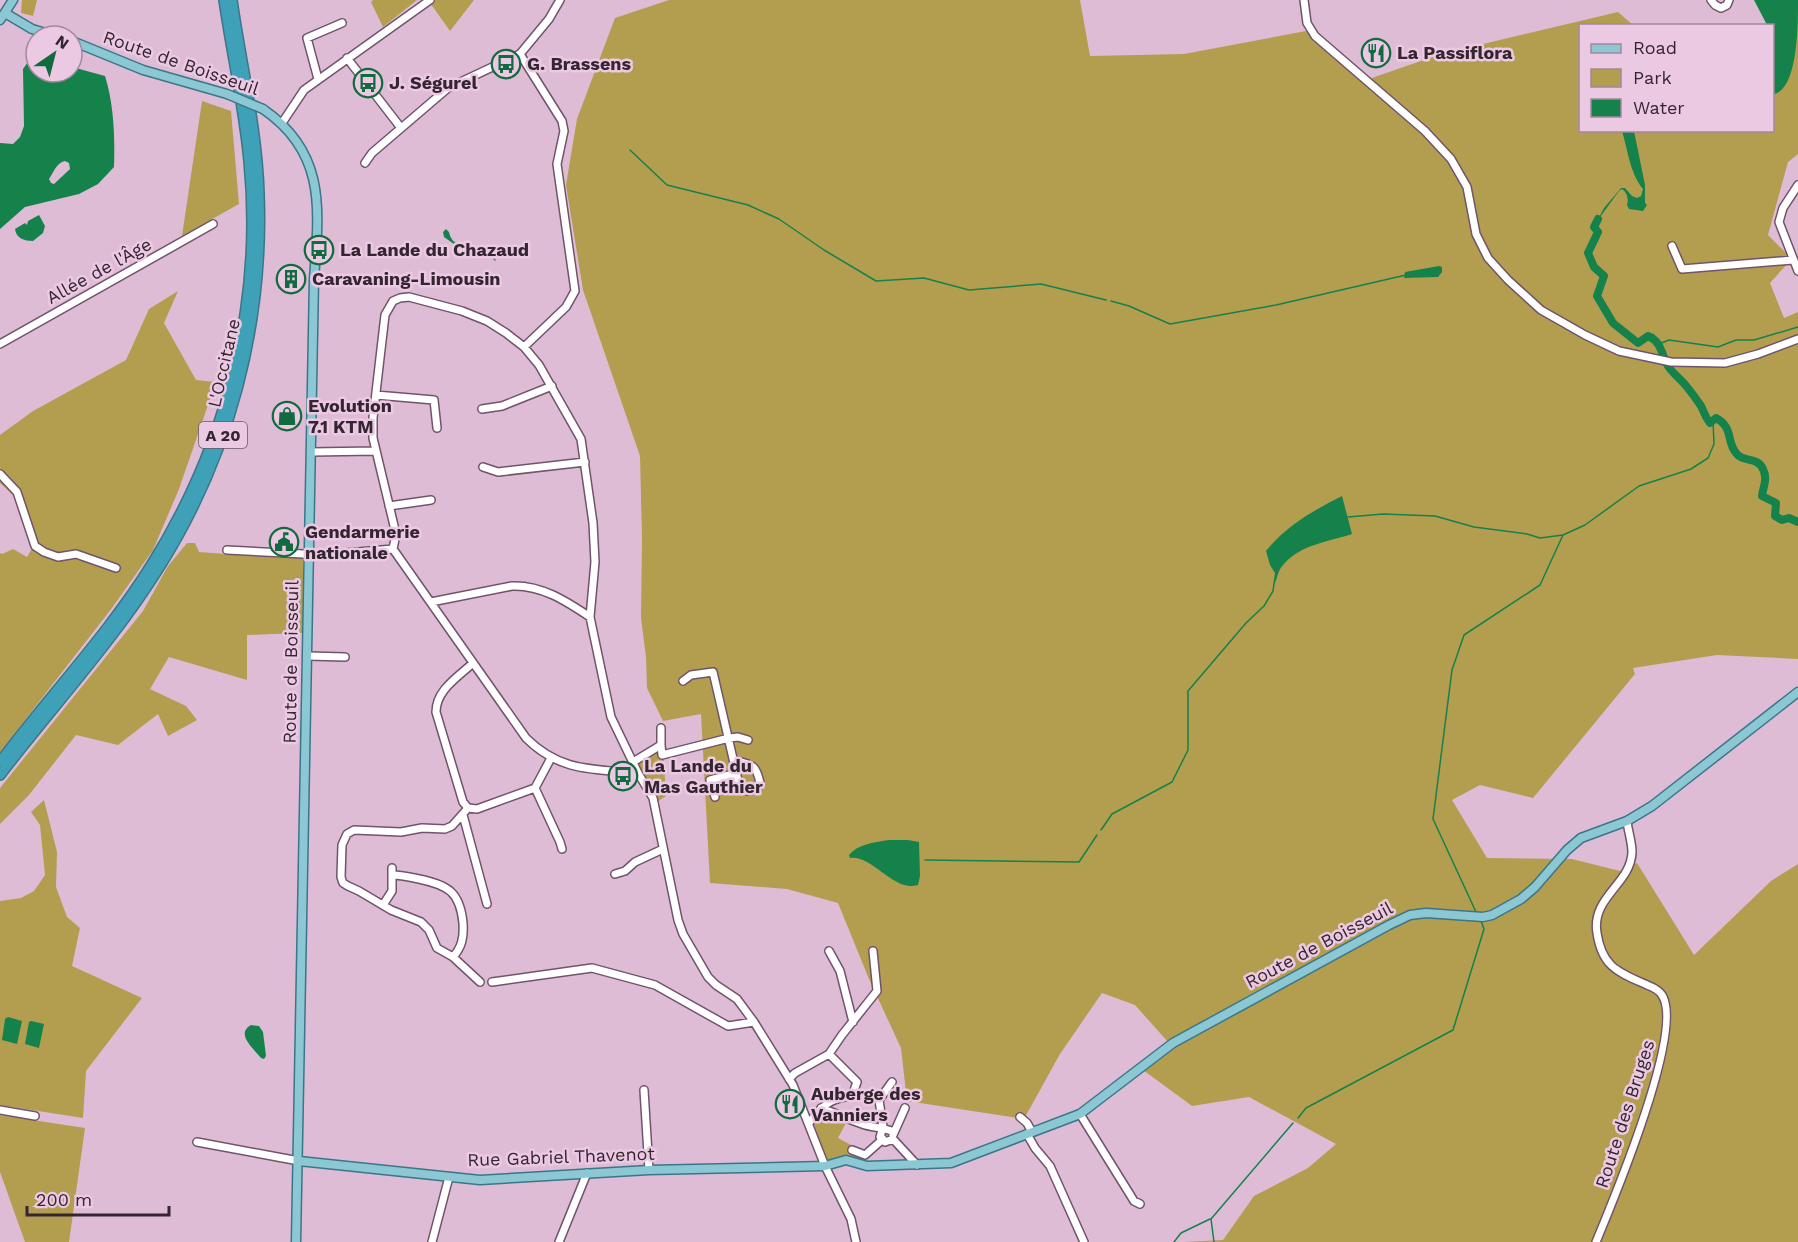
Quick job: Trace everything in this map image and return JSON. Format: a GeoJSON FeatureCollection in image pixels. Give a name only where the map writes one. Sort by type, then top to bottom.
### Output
{"type":"FeatureCollection","features":[{"type":"Feature","properties":{"kind":"highway","name":"L'Occitane"},"geometry":{"type":"LineString","coordinates":[[0,762],[109,624],[152,565],[194,487],[228,394],[246,309],[252,214],[246,136],[224,0]]}},
{"type":"Feature","properties":{"kind":"highway","name":"L'Occitane"},"geometry":{"type":"LineString","coordinates":[[0,775],[118,625],[160,566],[206,479],[226,429],[250,332],[257,278],[260,225],[257,156],[232,0]]}},
{"type":"Feature","properties":{"kind":"main road"},"geometry":{"type":"LineString","coordinates":[[13,0],[2,14],[24,25]]}},
{"type":"Feature","properties":{"kind":"main road","name":"Route de Boisseuil"},"geometry":{"type":"LineString","coordinates":[[84,46],[144,70],[227,94],[262,109],[282,123],[298,142],[314,176],[317,200],[310,452],[296,1242]]}},
{"type":"Feature","properties":{"kind":"main road","name":"Route de Boisseuil"},"geometry":{"type":"LineString","coordinates":[[825,1166],[846,1160],[870,1166],[951,1163],[1080,1114],[1173,1043],[1410,915],[1426,913],[1483,917],[1492,915],[1521,899],[1535,887],[1567,850],[1581,838],[1627,821],[1652,806],[1798,692]]}},
{"type":"Feature","properties":{"kind":"main road","name":"Rue Gabriel Thavenot"},"geometry":{"type":"LineString","coordinates":[[299,1161],[480,1180],[649,1170],[825,1166]]}},
{"type":"Feature","properties":{"kind":"street"},"geometry":{"type":"LineString","coordinates":[[282,123],[299,95],[318,79],[430,0]]}},
{"type":"Feature","properties":{"kind":"street"},"geometry":{"type":"LineString","coordinates":[[365,164],[372,153],[448,88],[520,54],[549,19],[560,0]]}},
{"type":"Feature","properties":{"kind":"street"},"geometry":{"type":"LineString","coordinates":[[1304,0],[1307,23],[1315,36],[1425,131],[1451,159],[1467,187],[1476,234],[1488,258],[1541,310],[1619,351],[1667,361],[1725,363],[1798,339]]}},
{"type":"Feature","properties":{"kind":"street"},"geometry":{"type":"LineString","coordinates":[[1711,0],[1721,8],[1727,5],[1729,0]]}},
{"type":"Feature","properties":{"kind":"street"},"geometry":{"type":"LineString","coordinates":[[318,79],[307,38],[342,23]]}},
{"type":"Feature","properties":{"kind":"street"},"geometry":{"type":"LineString","coordinates":[[520,54],[562,121],[564,131],[557,164],[575,291],[566,307],[524,347]]}},
{"type":"Feature","properties":{"kind":"street"},"geometry":{"type":"LineString","coordinates":[[347,58],[401,128]]}},
{"type":"Feature","properties":{"kind":"street"},"geometry":{"type":"LineString","coordinates":[[1798,185],[1783,208],[1779,222],[1798,271]]}},
{"type":"Feature","properties":{"kind":"street","name":"Allée de l'Âge"},"geometry":{"type":"LineString","coordinates":[[0,344],[213,224]]}},
{"type":"Feature","properties":{"kind":"street"},"geometry":{"type":"LineString","coordinates":[[1672,246],[1682,269],[1793,260]]}},
{"type":"Feature","properties":{"kind":"street"},"geometry":{"type":"LineString","coordinates":[[638,773],[572,766],[550,758],[526,738],[393,549],[396,534],[375,451],[373,418],[385,315],[393,301],[400,297],[410,297],[487,321],[524,347],[539,365],[581,439],[593,523],[595,562],[591,617],[611,717],[652,798],[678,920],[683,934],[708,977],[716,986],[737,999],[789,1079],[825,1166],[851,1219],[856,1242]]}},
{"type":"Feature","properties":{"kind":"street"},"geometry":{"type":"LineString","coordinates":[[482,409],[502,406],[552,386]]}},
{"type":"Feature","properties":{"kind":"street"},"geometry":{"type":"LineString","coordinates":[[376,395],[434,400],[437,428]]}},
{"type":"Feature","properties":{"kind":"street"},"geometry":{"type":"LineString","coordinates":[[310,452],[375,451]]}},
{"type":"Feature","properties":{"kind":"street"},"geometry":{"type":"LineString","coordinates":[[483,467],[498,472],[585,462]]}},
{"type":"Feature","properties":{"kind":"street"},"geometry":{"type":"LineString","coordinates":[[0,474],[17,492],[35,546],[58,557],[76,554],[116,568]]}},
{"type":"Feature","properties":{"kind":"street"},"geometry":{"type":"LineString","coordinates":[[389,506],[431,500]]}},
{"type":"Feature","properties":{"kind":"street"},"geometry":{"type":"LineString","coordinates":[[227,550],[323,555],[393,549]]}},
{"type":"Feature","properties":{"kind":"street"},"geometry":{"type":"LineString","coordinates":[[431,602],[512,586],[536,587],[591,617]]}},
{"type":"Feature","properties":{"kind":"street"},"geometry":{"type":"LineString","coordinates":[[308,656],[345,657]]}},
{"type":"Feature","properties":{"kind":"street"},"geometry":{"type":"LineString","coordinates":[[473,663],[441,692],[436,702],[436,712],[463,802],[468,808],[477,809],[535,788],[550,758]]}},
{"type":"Feature","properties":{"kind":"street"},"geometry":{"type":"LineString","coordinates":[[683,681],[691,675],[713,672],[740,789],[747,791],[757,789],[760,783],[757,770],[753,765],[734,760]]}},
{"type":"Feature","properties":{"kind":"street"},"geometry":{"type":"LineString","coordinates":[[661,728],[662,755],[729,738],[738,737],[748,740]]}},
{"type":"Feature","properties":{"kind":"street"},"geometry":{"type":"LineString","coordinates":[[633,762],[661,745]]}},
{"type":"Feature","properties":{"kind":"street"},"geometry":{"type":"LineString","coordinates":[[715,797],[710,780],[737,773]]}},
{"type":"Feature","properties":{"kind":"street"},"geometry":{"type":"LineString","coordinates":[[535,788],[562,849]]}},
{"type":"Feature","properties":{"kind":"street"},"geometry":{"type":"LineString","coordinates":[[468,808],[452,826],[445,829],[422,828],[401,832],[354,830],[347,834],[342,845],[343,883],[421,922],[429,930],[437,948],[453,957],[480,982]]}},
{"type":"Feature","properties":{"kind":"street"},"geometry":{"type":"LineString","coordinates":[[463,815],[487,904]]}},
{"type":"Feature","properties":{"kind":"street","name":"Route des Bruges"},"geometry":{"type":"LineString","coordinates":[[1596,1242],[1629,1162],[1665,1044],[1666,1020],[1662,995],[1655,988],[1620,973],[1608,963],[1601,954],[1596,930],[1598,911],[1604,899],[1624,874],[1632,854],[1627,821]]}},
{"type":"Feature","properties":{"kind":"street"},"geometry":{"type":"LineString","coordinates":[[615,874],[625,871],[635,862],[663,849]]}},
{"type":"Feature","properties":{"kind":"street"},"geometry":{"type":"LineString","coordinates":[[383,905],[392,891],[392,872],[436,882],[450,890],[462,910],[464,932],[459,950],[453,957]]}},
{"type":"Feature","properties":{"kind":"street"},"geometry":{"type":"LineString","coordinates":[[830,951],[840,972],[853,1022]]}},
{"type":"Feature","properties":{"kind":"street"},"geometry":{"type":"LineString","coordinates":[[789,1079],[795,1073],[829,1054],[877,991],[873,951]]}},
{"type":"Feature","properties":{"kind":"street"},"geometry":{"type":"LineString","coordinates":[[492,982],[592,968],[655,985],[728,1026],[754,1022]]}},
{"type":"Feature","properties":{"kind":"street"},"geometry":{"type":"LineString","coordinates":[[829,1054],[857,1082],[852,1096]]}},
{"type":"Feature","properties":{"kind":"street"},"geometry":{"type":"LineString","coordinates":[[879,1100],[892,1082]]}},
{"type":"Feature","properties":{"kind":"street"},"geometry":{"type":"LineString","coordinates":[[644,1090],[649,1170]]}},
{"type":"Feature","properties":{"kind":"street"},"geometry":{"type":"LineString","coordinates":[[809,1124],[821,1108],[829,1102],[852,1096],[872,1095],[879,1100],[883,1126],[880,1137],[885,1142],[893,1135],[905,1107]]}},
{"type":"Feature","properties":{"kind":"street"},"geometry":{"type":"LineString","coordinates":[[821,1108],[873,1127],[883,1126],[917,1165]]}},
{"type":"Feature","properties":{"kind":"street"},"geometry":{"type":"LineString","coordinates":[[0,1110],[35,1116]]}},
{"type":"Feature","properties":{"kind":"street"},"geometry":{"type":"LineString","coordinates":[[1080,1114],[1134,1201],[1140,1204]]}},
{"type":"Feature","properties":{"kind":"street"},"geometry":{"type":"LineString","coordinates":[[1020,1117],[1027,1123],[1035,1148],[1050,1166],[1084,1242]]}},
{"type":"Feature","properties":{"kind":"street"},"geometry":{"type":"LineString","coordinates":[[865,1155],[883,1139]]}},
{"type":"Feature","properties":{"kind":"street"},"geometry":{"type":"LineString","coordinates":[[197,1142],[299,1161]]}},
{"type":"Feature","properties":{"kind":"street"},"geometry":{"type":"LineString","coordinates":[[852,1150],[865,1155],[870,1166]]}},
{"type":"Feature","properties":{"kind":"street"},"geometry":{"type":"LineString","coordinates":[[560,1242],[587,1173]]}},
{"type":"Feature","properties":{"kind":"street"},"geometry":{"type":"LineString","coordinates":[[432,1242],[449,1177]]}},
{"type":"Feature","properties":{"kind":"green space"},"geometry":{"type":"Polygon","coordinates":[[[22,0],[37,0],[33,16],[21,13],[22,0]]]}},
{"type":"Feature","properties":{"kind":"green space"},"geometry":{"type":"Polygon","coordinates":[[[373,0],[417,0],[383,27],[371,2],[373,0]]]}},
{"type":"Feature","properties":{"kind":"green space"},"geometry":{"type":"Polygon","coordinates":[[[428,0],[474,0],[450,31],[428,0]]]}},
{"type":"Feature","properties":{"kind":"green space"},"geometry":{"type":"Polygon","coordinates":[[[669,0],[1080,0],[1090,56],[1184,54],[1306,31],[1366,80],[1441,54],[1618,12],[1632,24],[1579,24],[1579,132],[1774,132],[1774,24],[1798,0],[1798,154],[1788,162],[1768,235],[1787,254],[1788,263],[1770,283],[1784,318],[1798,312],[1798,659],[1717,655],[1633,668],[1635,674],[1533,798],[1480,785],[1452,800],[1487,858],[1572,859],[1620,871],[1637,863],[1694,955],[1771,881],[1798,864],[1798,1242],[1184,1242],[1223,1240],[1254,1196],[1308,1168],[1336,1144],[1249,1097],[1192,1106],[1143,1070],[1168,1042],[1135,1005],[1102,993],[1060,1054],[1024,1119],[907,1101],[901,1048],[869,979],[838,903],[787,889],[710,883],[701,714],[663,721],[647,688],[641,618],[640,456],[583,290],[566,185],[577,119],[615,18],[669,0]]]}},
{"type":"Feature","properties":{"kind":"green space"},"geometry":{"type":"Polygon","coordinates":[[[202,101],[231,111],[239,204],[182,236],[202,101]]]}},
{"type":"Feature","properties":{"kind":"green space"},"geometry":{"type":"Polygon","coordinates":[[[178,291],[164,323],[196,380],[216,382],[179,489],[153,550],[112,608],[0,752],[0,553],[13,549],[27,557],[36,542],[25,506],[0,483],[0,435],[33,411],[126,360],[149,309],[178,291]]]}},
{"type":"Feature","properties":{"kind":"green space"},"geometry":{"type":"Polygon","coordinates":[[[187,543],[195,543],[199,552],[280,558],[289,555],[303,559],[303,633],[247,635],[247,680],[169,657],[150,689],[186,706],[197,720],[168,736],[158,714],[118,745],[76,735],[29,795],[0,824],[0,788],[143,611],[168,566],[187,543]]]}},
{"type":"Feature","properties":{"kind":"green space"},"geometry":{"type":"Polygon","coordinates":[[[663,747],[666,796],[657,802],[639,764],[641,759],[663,747]]]}},
{"type":"Feature","properties":{"kind":"green space"},"geometry":{"type":"Polygon","coordinates":[[[44,800],[57,852],[56,887],[67,917],[80,928],[72,966],[142,998],[86,1071],[83,1118],[0,1105],[0,901],[21,898],[34,891],[45,875],[40,825],[31,812],[44,800]]]}},
{"type":"Feature","properties":{"kind":"green space"},"geometry":{"type":"Polygon","coordinates":[[[824,1111],[848,1119],[838,1138],[853,1146],[851,1151],[866,1159],[863,1162],[826,1160],[814,1124],[824,1111]]]}},
{"type":"Feature","properties":{"kind":"green space"},"geometry":{"type":"Polygon","coordinates":[[[0,1115],[85,1128],[69,1242],[25,1242],[0,1172],[0,1115]]]}},
{"type":"Feature","properties":{"kind":"water"},"geometry":{"type":"Polygon","coordinates":[[[1754,0],[1798,0],[1797,40],[1792,70],[1781,90],[1774,94],[1774,24],[1766,24],[1754,0]]]}},
{"type":"Feature","properties":{"kind":"water"},"geometry":{"type":"Polygon","coordinates":[[[23,69],[24,84],[84,84],[84,70],[105,76],[113,121],[114,167],[98,184],[79,194],[25,207],[0,229],[0,143],[13,144],[20,137],[24,126],[23,69]],[[62,162],[49,179],[51,183],[54,184],[70,169],[69,163],[62,162]]]}},
{"type":"Feature","properties":{"kind":"water"},"geometry":{"type":"Polygon","coordinates":[[[1622,132],[1634,132],[1647,205],[1643,211],[1629,209],[1626,194],[1622,189],[1619,191],[1598,220],[1596,226],[1602,231],[1592,248],[1591,257],[1595,266],[1606,276],[1600,296],[1613,320],[1637,341],[1648,333],[1654,334],[1666,352],[1651,337],[1647,336],[1638,343],[1613,323],[1597,296],[1603,276],[1593,265],[1591,260],[1590,256],[1591,246],[1598,232],[1595,225],[1604,208],[1621,188],[1625,188],[1637,198],[1641,196],[1643,189],[1632,169],[1622,132]]]}},
{"type":"Feature","properties":{"kind":"water"},"geometry":{"type":"Polygon","coordinates":[[[39,215],[45,226],[43,233],[33,241],[19,237],[15,229],[25,223],[27,225],[28,221],[39,215]]]}},
{"type":"Feature","properties":{"kind":"water"},"geometry":{"type":"Polygon","coordinates":[[[446,229],[456,243],[477,249],[485,256],[490,255],[496,260],[491,256],[484,257],[475,251],[461,249],[444,237],[443,232],[446,229]]]}},
{"type":"Feature","properties":{"kind":"water"},"geometry":{"type":"Polygon","coordinates":[[[1442,267],[1442,272],[1438,277],[1404,278],[1405,272],[1442,267]]]}},
{"type":"Feature","properties":{"kind":"water"},"geometry":{"type":"Polygon","coordinates":[[[1668,366],[1672,366],[1686,381],[1700,401],[1708,419],[1711,420],[1717,416],[1728,424],[1736,451],[1742,456],[1758,461],[1764,467],[1766,474],[1764,494],[1778,503],[1775,512],[1776,503],[1762,496],[1765,483],[1763,469],[1757,462],[1736,454],[1726,426],[1717,418],[1710,423],[1689,390],[1668,366]]]}},
{"type":"Feature","properties":{"kind":"water"},"geometry":{"type":"Polygon","coordinates":[[[1342,496],[1352,534],[1298,552],[1281,567],[1273,586],[1275,573],[1266,551],[1301,519],[1342,496]]]}},
{"type":"Feature","properties":{"kind":"water"},"geometry":{"type":"Polygon","coordinates":[[[1775,513],[1781,517],[1792,517],[1798,522],[1789,518],[1782,520],[1775,516],[1775,513]]]}},
{"type":"Feature","properties":{"kind":"water"},"geometry":{"type":"Polygon","coordinates":[[[889,840],[919,842],[918,885],[900,884],[867,862],[850,858],[849,855],[853,851],[862,846],[889,840]]]}},
{"type":"Feature","properties":{"kind":"water"},"geometry":{"type":"Polygon","coordinates":[[[8,1017],[22,1021],[17,1044],[2,1040],[5,1019],[8,1017]]]}},
{"type":"Feature","properties":{"kind":"water"},"geometry":{"type":"Polygon","coordinates":[[[31,1021],[44,1024],[39,1048],[25,1044],[31,1021]]]}},
{"type":"Feature","properties":{"kind":"water"},"geometry":{"type":"Polygon","coordinates":[[[251,1025],[259,1026],[263,1032],[266,1056],[264,1059],[245,1037],[251,1025]]]}},
{"type":"Feature","properties":{"kind":"waterway"},"geometry":{"type":"LineString","coordinates":[[630,150],[667,185],[748,205],[779,219],[824,250],[876,281],[924,278],[969,290],[1041,284],[1106,300]]}},
{"type":"Feature","properties":{"kind":"waterway"},"geometry":{"type":"LineString","coordinates":[[1598,219],[1594,227],[1598,232],[1588,253],[1594,267],[1604,276],[1597,296],[1613,323],[1638,343],[1648,336],[1656,342],[1668,366],[1694,396],[1710,423],[1716,418],[1722,422],[1728,430],[1736,453],[1742,458],[1757,462],[1763,469],[1765,483],[1762,496],[1776,503],[1775,516],[1782,520],[1789,518],[1798,522]]}},
{"type":"Feature","properties":{"kind":"waterway"},"geometry":{"type":"LineString","coordinates":[[1111,301],[1129,306],[1170,324],[1276,305],[1406,275]]}},
{"type":"Feature","properties":{"kind":"waterway"},"geometry":{"type":"LineString","coordinates":[[1659,344],[1669,340],[1718,347],[1736,340],[1754,340],[1798,327]]}},
{"type":"Feature","properties":{"kind":"waterway"},"geometry":{"type":"LineString","coordinates":[[1476,912],[1433,819],[1452,670],[1464,635],[1540,585],[1563,535],[1585,525],[1639,486],[1691,469],[1708,458],[1714,444],[1713,421]]}},
{"type":"Feature","properties":{"kind":"waterway"},"geometry":{"type":"LineString","coordinates":[[1348,517],[1383,514],[1435,516],[1474,527],[1527,534],[1540,538],[1563,535]]}},
{"type":"Feature","properties":{"kind":"waterway"},"geometry":{"type":"LineString","coordinates":[[1101,830],[1112,814],[1172,782],[1188,750],[1188,691],[1246,623],[1264,606],[1273,591],[1274,584]]}},
{"type":"Feature","properties":{"kind":"waterway"},"geometry":{"type":"LineString","coordinates":[[925,860],[1079,862],[1097,835]]}},
{"type":"Feature","properties":{"kind":"waterway"},"geometry":{"type":"LineString","coordinates":[[1298,1118],[1306,1108],[1453,1030],[1484,929],[1481,921]]}},
{"type":"Feature","properties":{"kind":"waterway"},"geometry":{"type":"LineString","coordinates":[[1214,1242],[1211,1219],[1293,1123]]}},
{"type":"Feature","properties":{"kind":"waterway"},"geometry":{"type":"LineString","coordinates":[[1174,1242],[1181,1233],[1210,1219]]}},
{"type":"Feature","properties":{"kind":"place","name":"La Passiflora"},"geometry":{"type":"Point","coordinates":[1376,53]}},
{"type":"Feature","properties":{"kind":"place","name":"G. Brassens"},"geometry":{"type":"Point","coordinates":[506,64]}},
{"type":"Feature","properties":{"kind":"place","name":"J. Ségurel"},"geometry":{"type":"Point","coordinates":[368,83]}},
{"type":"Feature","properties":{"kind":"place","name":"La Lande du Chazaud"},"geometry":{"type":"Point","coordinates":[319,250]}},
{"type":"Feature","properties":{"kind":"place","name":"Caravaning-Limousin"},"geometry":{"type":"Point","coordinates":[291,279]}},
{"type":"Feature","properties":{"kind":"place","name":"Evolution 7.1 KTM"},"geometry":{"type":"Point","coordinates":[287,416]}},
{"type":"Feature","properties":{"kind":"place","name":"Gendarmerie nationale"},"geometry":{"type":"Point","coordinates":[284,542]}},
{"type":"Feature","properties":{"kind":"place","name":"La Lande du Mas Gauthier"},"geometry":{"type":"Point","coordinates":[623,776]}},
{"type":"Feature","properties":{"kind":"place","name":"Auberge des Vanniers"},"geometry":{"type":"Point","coordinates":[790,1104]}}]}
